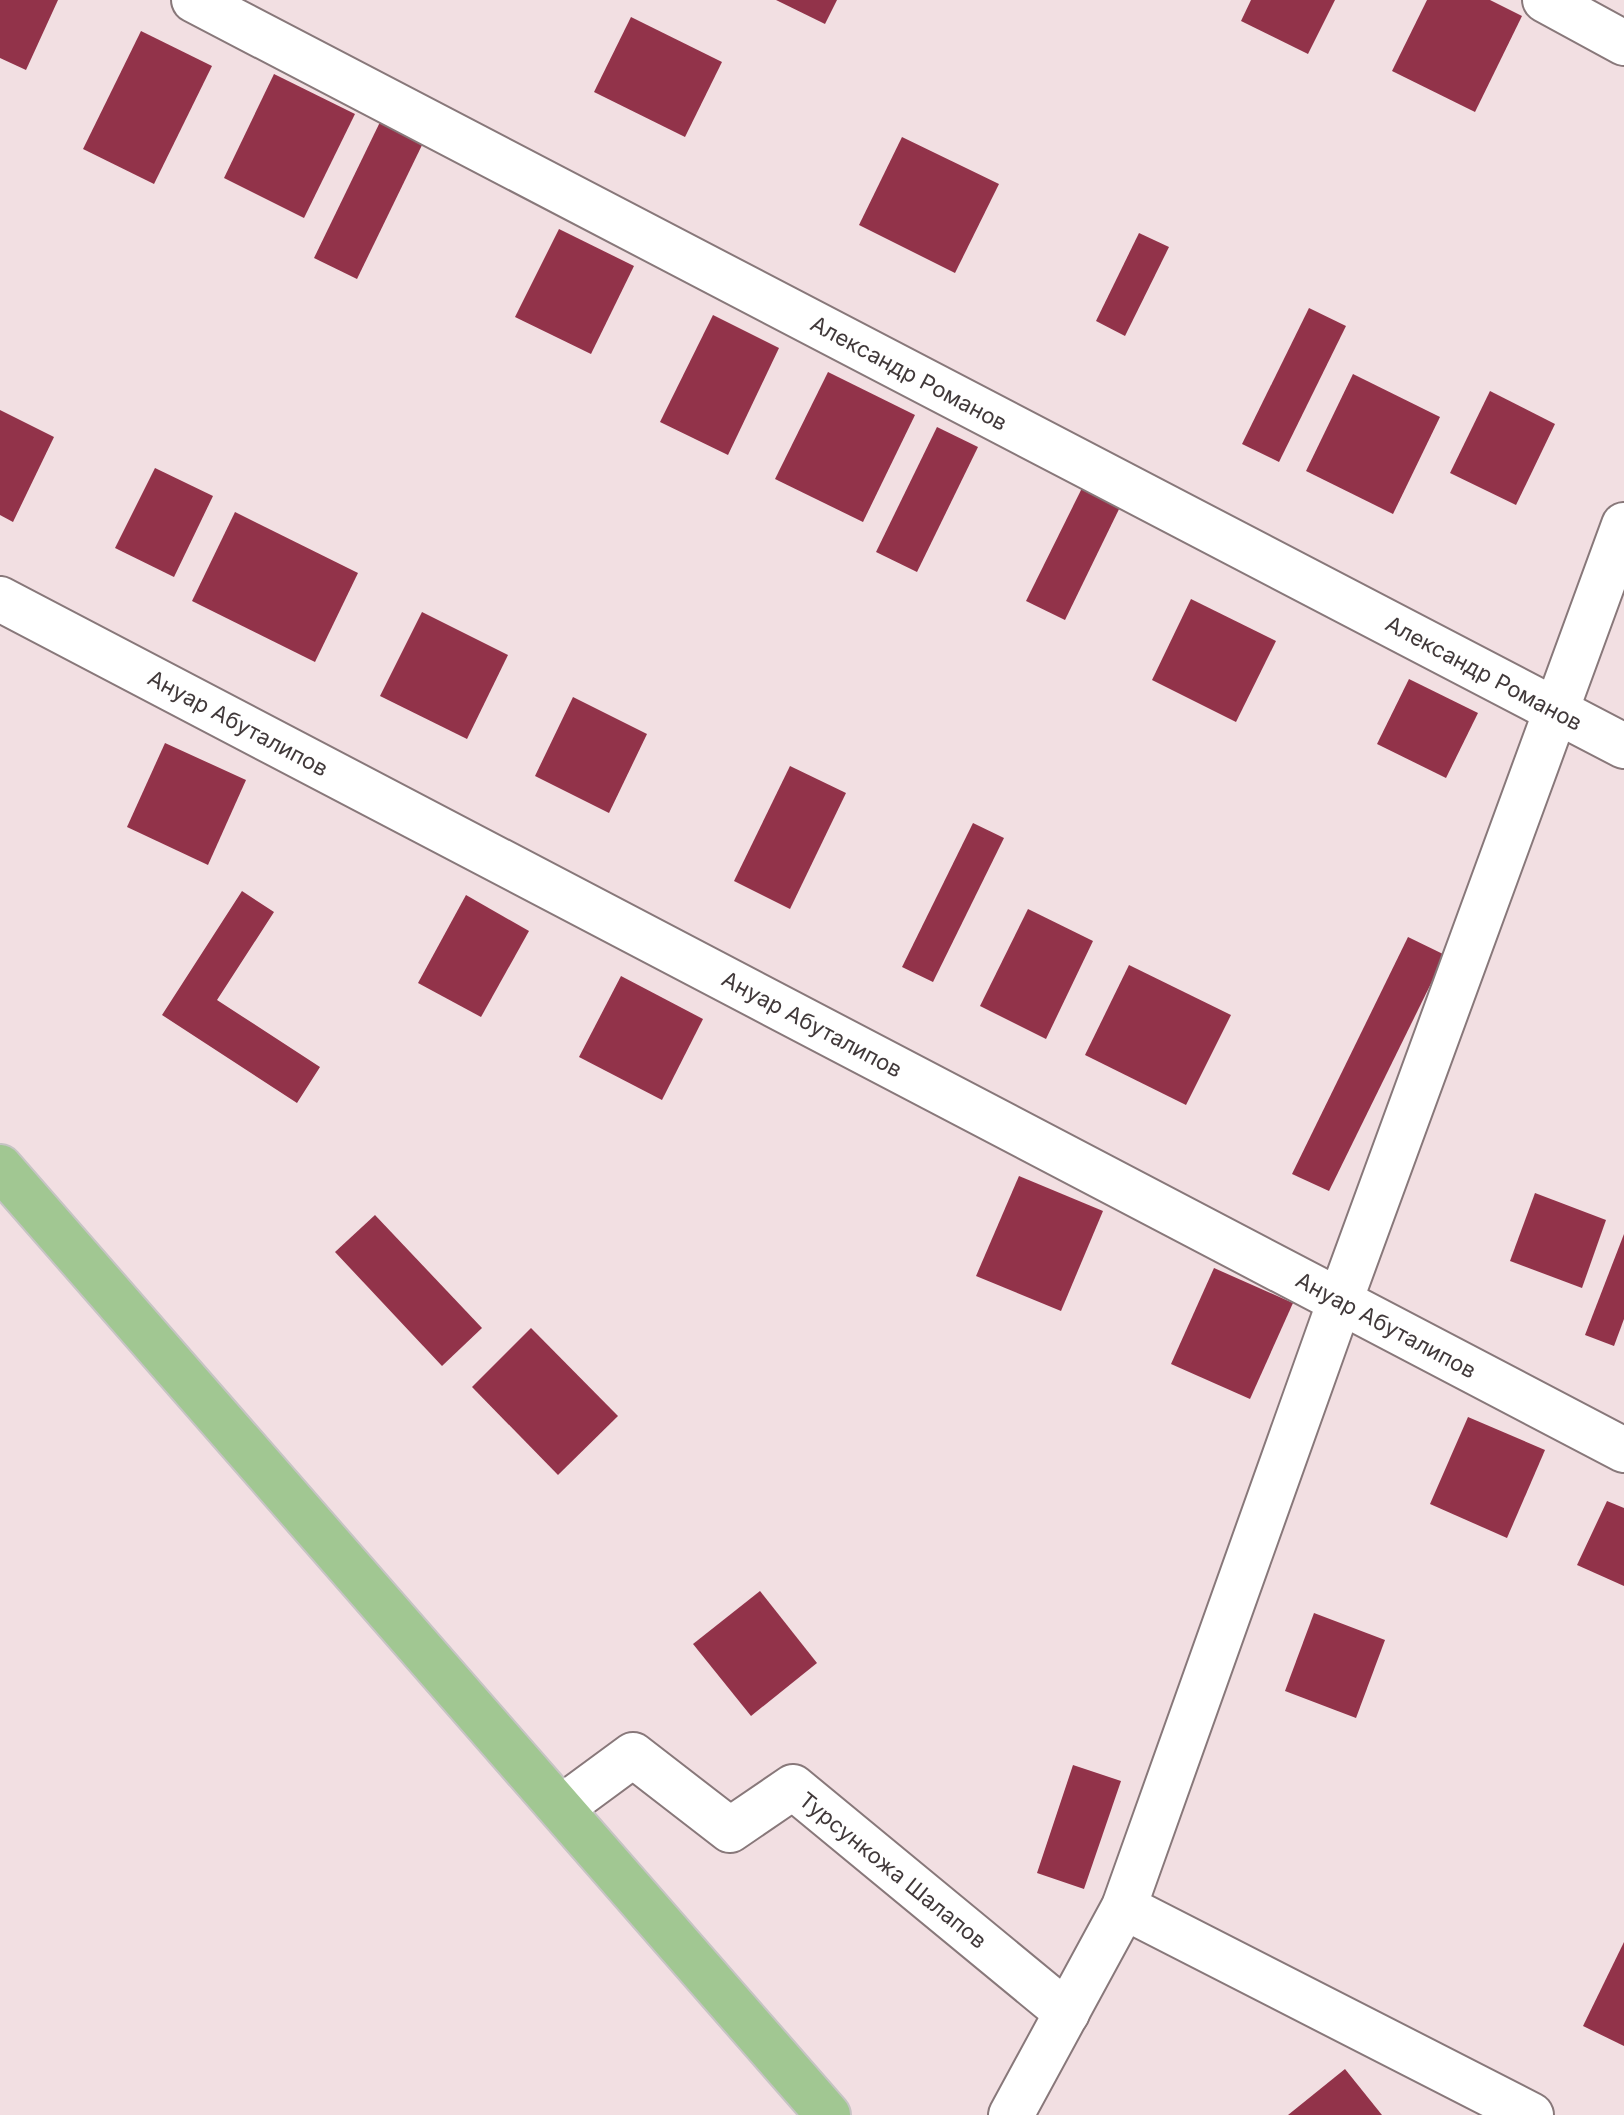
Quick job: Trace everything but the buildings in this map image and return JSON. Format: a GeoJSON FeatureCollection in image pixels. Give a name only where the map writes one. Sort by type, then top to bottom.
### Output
{"type":"FeatureCollection","features":[{"type":"Feature","properties":{"kind":"main road"},"geometry":{"type":"LineString","coordinates":[[0,1167],[828,2115]]}},
{"type":"Feature","properties":{"kind":"street","name":"Александр Романов"},"geometry":{"type":"LineString","coordinates":[[194,0],[1624,746]]}},
{"type":"Feature","properties":{"kind":"street"},"geometry":{"type":"LineString","coordinates":[[1545,0],[1624,43]]}},
{"type":"Feature","properties":{"kind":"street"},"geometry":{"type":"LineString","coordinates":[[1011,2115],[1124,1907],[1340,1301],[1624,525]]}},
{"type":"Feature","properties":{"kind":"street","name":"Ануар Абуталипов"},"geometry":{"type":"LineString","coordinates":[[0,599],[1624,1450]]}},
{"type":"Feature","properties":{"kind":"street","name":"Турсункожа Шалапов"},"geometry":{"type":"LineString","coordinates":[[561,1808],[633,1755],[730,1830],[793,1787],[1067,2013]]}},
{"type":"Feature","properties":{"kind":"street"},"geometry":{"type":"LineString","coordinates":[[1124,1907],[1531,2115]]}}]}
